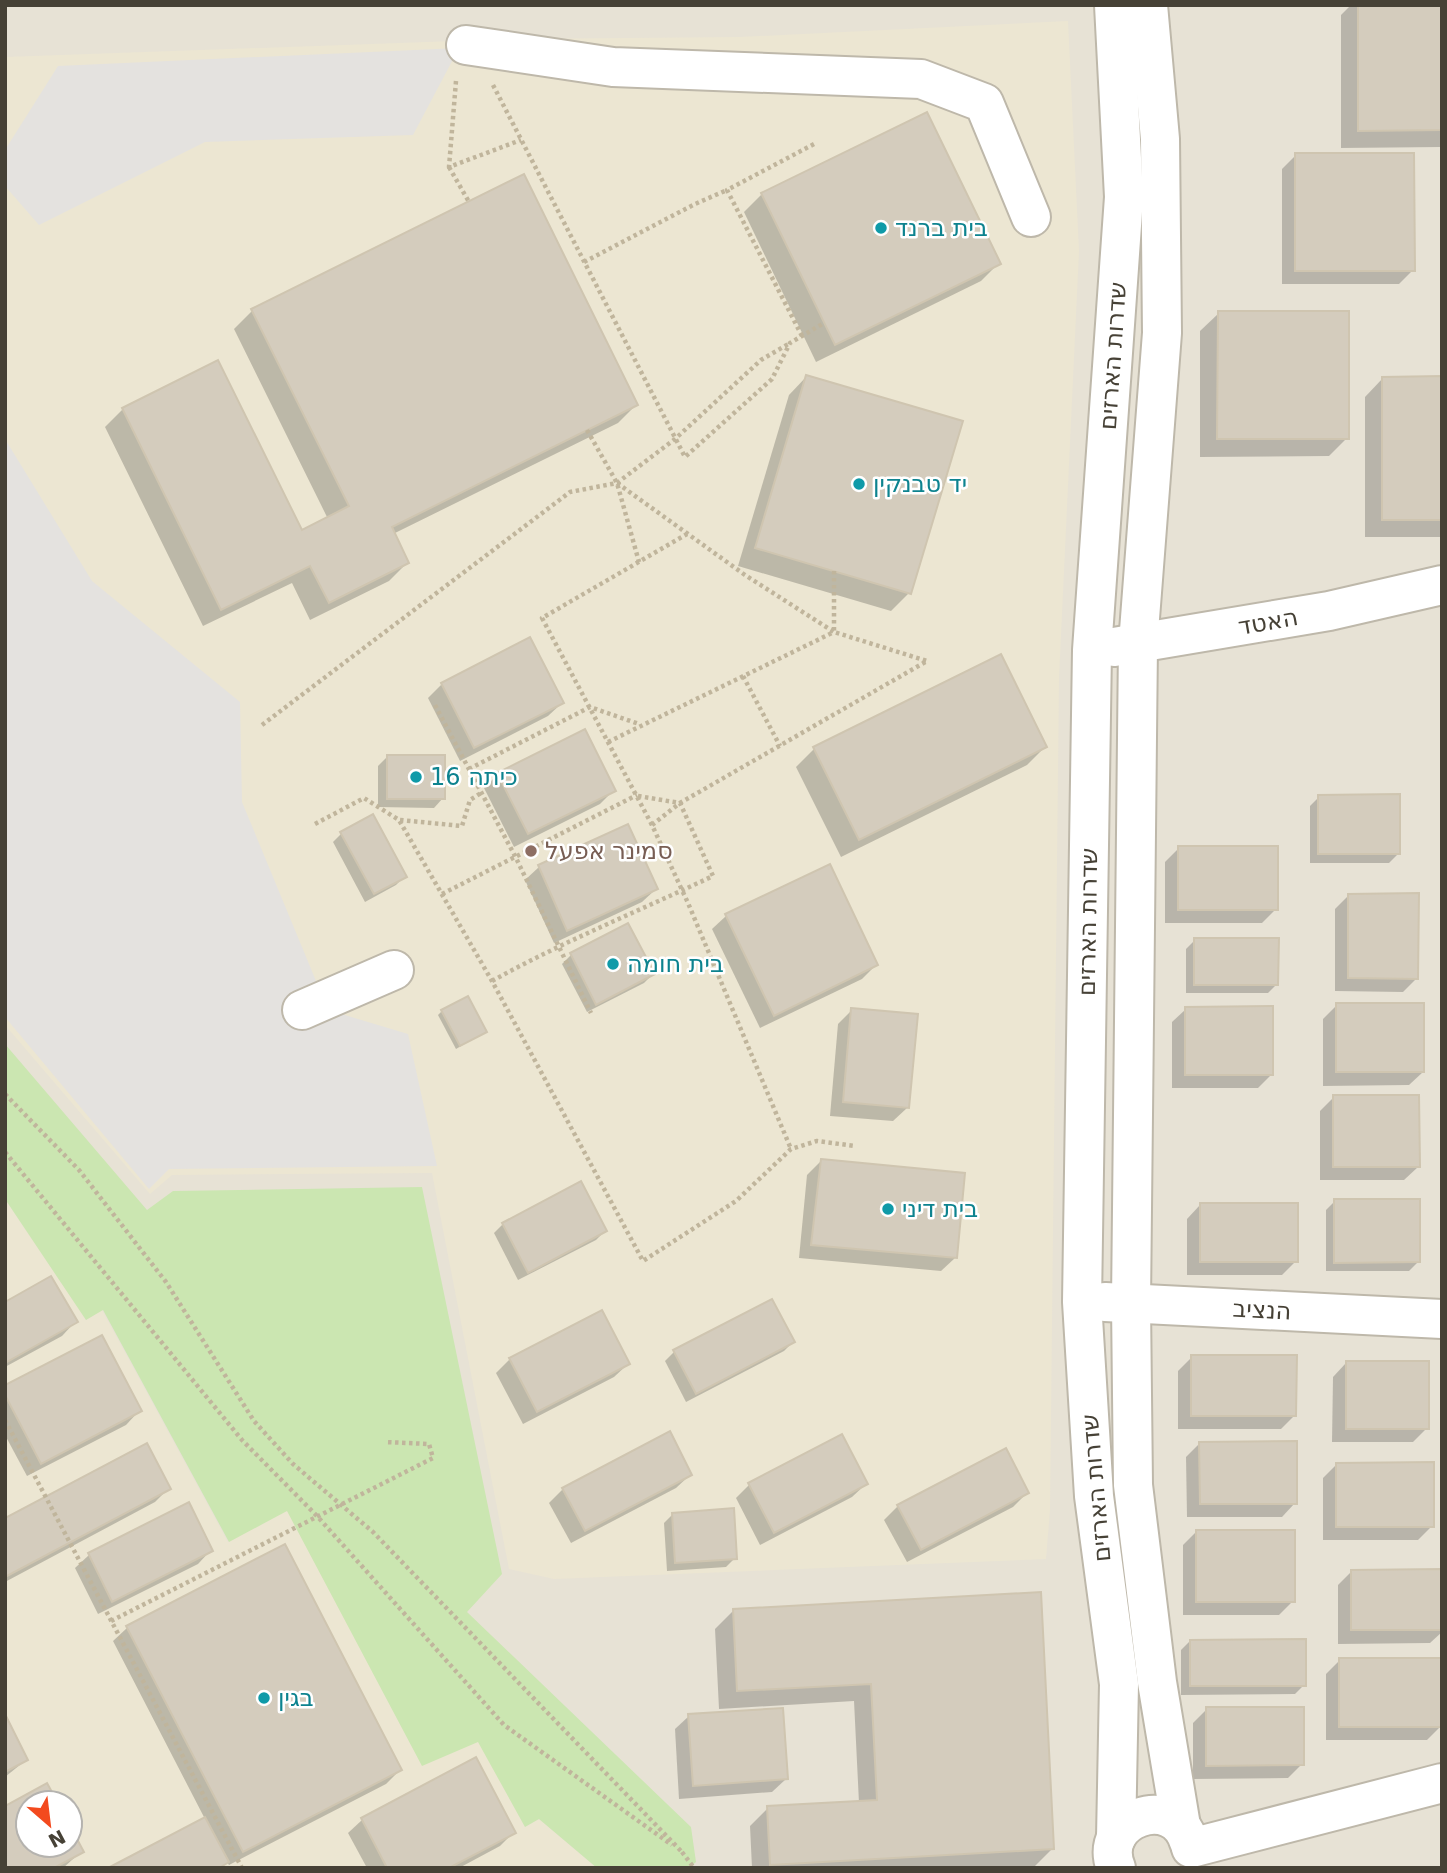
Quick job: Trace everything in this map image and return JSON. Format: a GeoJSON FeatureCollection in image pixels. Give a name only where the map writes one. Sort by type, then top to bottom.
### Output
{"type":"FeatureCollection","features":[{"type":"Feature","properties":{"kind":"street","name":"שדרות הארזים"},"geometry":{"type":"LineString","coordinates":[[1114,5],[1124,197],[1092,650],[1082,1302],[1094,1496],[1119,1684],[1116,1853]]}},
{"type":"Feature","properties":{"kind":"street","name":"שדרות הארזים"},"geometry":{"type":"LineString","coordinates":[[1148,5],[1160,139],[1162,333],[1138,644],[1131,1303],[1133,1485],[1157,1682],[1187,1847]]}},
{"type":"Feature","properties":{"kind":"street"},"geometry":{"type":"LineString","coordinates":[[465,57],[612,67],[920,79],[984,103],[1031,217]]}},
{"type":"Feature","properties":{"kind":"street","name":"האטד"},"geometry":{"type":"LineString","coordinates":[[1092,650],[1329,611],[1442,585]]}},
{"type":"Feature","properties":{"kind":"street"},"geometry":{"type":"LineString","coordinates":[[302,1010],[394,970]]}},
{"type":"Feature","properties":{"kind":"street","name":"הנציב"},"geometry":{"type":"LineString","coordinates":[[1082,1302],[1442,1319]]}},
{"type":"Feature","properties":{"kind":"street"},"geometry":{"type":"LineString","coordinates":[[1116,1853],[1123,1827],[1145,1814],[1170,1818],[1187,1847],[1442,1783]]}},
{"type":"Feature","properties":{"kind":"path"},"geometry":{"type":"LineString","coordinates":[[465,57],[521,140],[685,457],[772,379],[790,343]]}},
{"type":"Feature","properties":{"kind":"path"},"geometry":{"type":"LineString","coordinates":[[465,57],[449,167],[469,202]]}},
{"type":"Feature","properties":{"kind":"path"},"geometry":{"type":"LineString","coordinates":[[449,167],[521,140]]}},
{"type":"Feature","properties":{"kind":"path"},"geometry":{"type":"LineString","coordinates":[[584,262],[816,143]]}},
{"type":"Feature","properties":{"kind":"path"},"geometry":{"type":"LineString","coordinates":[[727,190],[802,336]]}},
{"type":"Feature","properties":{"kind":"path"},"geometry":{"type":"LineString","coordinates":[[262,725],[570,492],[617,483],[675,439],[761,360],[824,323]]}},
{"type":"Feature","properties":{"kind":"path"},"geometry":{"type":"LineString","coordinates":[[587,430],[617,483],[639,562]]}},
{"type":"Feature","properties":{"kind":"path"},"geometry":{"type":"LineString","coordinates":[[617,483],[687,534],[834,632],[928,661],[680,803],[652,825]]}},
{"type":"Feature","properties":{"kind":"path"},"geometry":{"type":"LineString","coordinates":[[687,534],[542,618],[652,825],[791,1149]]}},
{"type":"Feature","properties":{"kind":"path"},"geometry":{"type":"LineString","coordinates":[[834,571],[834,632]]}},
{"type":"Feature","properties":{"kind":"path"},"geometry":{"type":"LineString","coordinates":[[608,742],[640,724],[834,632]]}},
{"type":"Feature","properties":{"kind":"path"},"geometry":{"type":"LineString","coordinates":[[743,676],[780,746]]}},
{"type":"Feature","properties":{"kind":"path"},"geometry":{"type":"LineString","coordinates":[[435,705],[516,858],[591,1013]]}},
{"type":"Feature","properties":{"kind":"path"},"geometry":{"type":"LineString","coordinates":[[469,769],[590,707],[640,724]]}},
{"type":"Feature","properties":{"kind":"path"},"geometry":{"type":"LineString","coordinates":[[315,824],[364,798],[399,820],[462,826],[470,800],[481,792]]}},
{"type":"Feature","properties":{"kind":"path"},"geometry":{"type":"LineString","coordinates":[[442,894],[637,795],[680,803]]}},
{"type":"Feature","properties":{"kind":"path"},"geometry":{"type":"LineString","coordinates":[[492,981],[556,945],[591,933],[713,876],[680,803]]}},
{"type":"Feature","properties":{"kind":"path"},"geometry":{"type":"LineString","coordinates":[[399,820],[492,981],[643,1261],[736,1201],[791,1149],[817,1141],[855,1146]]}},
{"type":"Feature","properties":{"kind":"path"},"geometry":{"type":"LineString","coordinates":[[5,1094],[79,1170],[166,1282],[254,1421],[293,1464],[373,1532],[682,1852],[694,1868]]}},
{"type":"Feature","properties":{"kind":"path"},"geometry":{"type":"LineString","coordinates":[[5,1152],[242,1440],[317,1516],[504,1725],[682,1852]]}},
{"type":"Feature","properties":{"kind":"path"},"geometry":{"type":"LineString","coordinates":[[5,1420],[242,1868]]}},
{"type":"Feature","properties":{"kind":"path"},"geometry":{"type":"LineString","coordinates":[[111,1621],[433,1458],[429,1444],[385,1442]]}},
{"type":"Feature","properties":{"kind":"shaded area"},"geometry":{"type":"Polygon","coordinates":[[[5,5],[1442,5],[1442,1868],[5,1868],[5,5]]]}},
{"type":"Feature","properties":{"kind":"shaded area","name":"סמינר אפעל"},"geometry":{"type":"Polygon","coordinates":[[[1068,21],[1079,251],[1059,678],[1050,1510],[1046,1559],[554,1579],[509,1569],[432,1173],[172,1175],[150,1194],[5,1025],[5,57],[511,39],[740,37],[1068,21]]]}},
{"type":"Feature","properties":{"kind":"shaded area"},"geometry":{"type":"Polygon","coordinates":[[[459,48],[413,135],[205,142],[39,225],[5,186],[5,150],[58,66],[459,48]]]}},
{"type":"Feature","properties":{"kind":"shaded area"},"geometry":{"type":"Polygon","coordinates":[[[5,439],[92,581],[240,702],[242,802],[328,1010],[408,1034],[437,1166],[169,1169],[149,1189],[5,1017],[5,439]]]}},
{"type":"Feature","properties":{"kind":"shaded area"},"geometry":{"type":"Polygon","coordinates":[[[5,1199],[86,1320],[102,1310],[228,1542],[287,1510],[422,1765],[478,1741],[525,1827],[539,1819],[597,1868],[5,1868],[5,1199]]]}},
{"type":"Feature","properties":{"kind":"green space"},"geometry":{"type":"Polygon","coordinates":[[[5,1044],[147,1210],[173,1191],[422,1187],[502,1574],[467,1612],[691,1827],[696,1862],[689,1868],[597,1868],[539,1819],[525,1827],[478,1742],[422,1766],[287,1511],[229,1542],[103,1310],[86,1320],[5,1199],[5,1044]]]}},
{"type":"Feature","properties":{"kind":"building"},"geometry":{"type":"Polygon","coordinates":[[[1358,5],[1442,5],[1442,130],[1358,131],[1358,5]]]}},
{"type":"Feature","properties":{"kind":"building","name":"בית ברנד"},"geometry":{"type":"Polygon","coordinates":[[[927,112],[1001,264],[835,345],[761,193],[927,112]]]}},
{"type":"Feature","properties":{"kind":"building"},"geometry":{"type":"Polygon","coordinates":[[[1295,153],[1414,153],[1415,271],[1295,271],[1295,153]]]}},
{"type":"Feature","properties":{"kind":"building"},"geometry":{"type":"Polygon","coordinates":[[[524,174],[638,405],[392,527],[409,563],[329,603],[310,566],[221,610],[122,408],[218,360],[302,530],[349,506],[251,309],[524,174]]]}},
{"type":"Feature","properties":{"kind":"building"},"geometry":{"type":"Polygon","coordinates":[[[1218,311],[1349,311],[1349,439],[1217,439],[1218,311]]]}},
{"type":"Feature","properties":{"kind":"building","name":"יד טבנקין"},"geometry":{"type":"Polygon","coordinates":[[[806,375],[963,421],[911,594],[755,548],[806,375]]]}},
{"type":"Feature","properties":{"kind":"building"},"geometry":{"type":"Polygon","coordinates":[[[1442,376],[1442,520],[1382,520],[1382,377],[1442,376]]]}},
{"type":"Feature","properties":{"kind":"building"},"geometry":{"type":"Polygon","coordinates":[[[530,637],[564,703],[474,748],[441,683],[530,637]]]}},
{"type":"Feature","properties":{"kind":"building"},"geometry":{"type":"Polygon","coordinates":[[[1001,654],[1047,747],[859,840],[813,747],[1001,654]]]}},
{"type":"Feature","properties":{"kind":"building"},"geometry":{"type":"Polygon","coordinates":[[[585,729],[616,791],[528,834],[497,773],[585,729]]]}},
{"type":"Feature","properties":{"kind":"building","name":"כיתה 16"},"geometry":{"type":"Polygon","coordinates":[[[387,755],[445,755],[445,799],[387,799],[387,755]]]}},
{"type":"Feature","properties":{"kind":"building"},"geometry":{"type":"Polygon","coordinates":[[[1400,794],[1400,854],[1318,854],[1318,795],[1400,794]]]}},
{"type":"Feature","properties":{"kind":"building"},"geometry":{"type":"Polygon","coordinates":[[[373,814],[407,877],[374,894],[340,832],[373,814]]]}},
{"type":"Feature","properties":{"kind":"building"},"geometry":{"type":"Polygon","coordinates":[[[628,824],[658,889],[567,931],[538,865],[628,824]]]}},
{"type":"Feature","properties":{"kind":"building"},"geometry":{"type":"Polygon","coordinates":[[[1178,846],[1278,846],[1278,910],[1178,910],[1178,846]]]}},
{"type":"Feature","properties":{"kind":"building"},"geometry":{"type":"Polygon","coordinates":[[[830,864],[878,965],[774,1016],[725,914],[830,864]]]}},
{"type":"Feature","properties":{"kind":"building"},"geometry":{"type":"Polygon","coordinates":[[[1419,893],[1418,979],[1348,978],[1348,894],[1419,893]]]}},
{"type":"Feature","properties":{"kind":"building","name":"בית חומה"},"geometry":{"type":"Polygon","coordinates":[[[628,923],[655,974],[596,1005],[570,953],[628,923]]]}},
{"type":"Feature","properties":{"kind":"building"},"geometry":{"type":"Polygon","coordinates":[[[1194,938],[1279,938],[1278,985],[1194,985],[1194,938]]]}},
{"type":"Feature","properties":{"kind":"building"},"geometry":{"type":"Polygon","coordinates":[[[468,996],[487,1032],[460,1046],[441,1010],[468,996]]]}},
{"type":"Feature","properties":{"kind":"building"},"geometry":{"type":"Polygon","coordinates":[[[1336,1003],[1424,1003],[1424,1072],[1336,1072],[1336,1003]]]}},
{"type":"Feature","properties":{"kind":"building"},"geometry":{"type":"Polygon","coordinates":[[[1273,1006],[1273,1075],[1185,1075],[1185,1007],[1273,1006]]]}},
{"type":"Feature","properties":{"kind":"building"},"geometry":{"type":"Polygon","coordinates":[[[851,1008],[918,1014],[909,1108],[843,1102],[851,1008]]]}},
{"type":"Feature","properties":{"kind":"building"},"geometry":{"type":"Polygon","coordinates":[[[1333,1095],[1419,1095],[1420,1167],[1333,1167],[1333,1095]]]}},
{"type":"Feature","properties":{"kind":"building","name":"בית דיני"},"geometry":{"type":"Polygon","coordinates":[[[821,1159],[965,1173],[957,1258],[811,1245],[821,1159]]]}},
{"type":"Feature","properties":{"kind":"building"},"geometry":{"type":"Polygon","coordinates":[[[581,1181],[607,1231],[528,1273],[502,1223],[581,1181]]]}},
{"type":"Feature","properties":{"kind":"building"},"geometry":{"type":"Polygon","coordinates":[[[1334,1199],[1420,1199],[1420,1262],[1334,1263],[1334,1199]]]}},
{"type":"Feature","properties":{"kind":"building"},"geometry":{"type":"Polygon","coordinates":[[[1200,1203],[1298,1203],[1298,1262],[1200,1262],[1200,1203]]]}},
{"type":"Feature","properties":{"kind":"building"},"geometry":{"type":"Polygon","coordinates":[[[51,1276],[78,1322],[5,1363],[5,1302],[51,1276]]]}},
{"type":"Feature","properties":{"kind":"building"},"geometry":{"type":"Polygon","coordinates":[[[772,1299],[795,1342],[696,1394],[673,1350],[772,1299]]]}},
{"type":"Feature","properties":{"kind":"building"},"geometry":{"type":"Polygon","coordinates":[[[602,1310],[630,1364],[537,1412],[509,1358],[602,1310]]]}},
{"type":"Feature","properties":{"kind":"building"},"geometry":{"type":"Polygon","coordinates":[[[102,1335],[142,1411],[41,1464],[5,1395],[5,1385],[102,1335]]]}},
{"type":"Feature","properties":{"kind":"building"},"geometry":{"type":"Polygon","coordinates":[[[1191,1355],[1297,1355],[1296,1416],[1191,1416],[1191,1355]]]}},
{"type":"Feature","properties":{"kind":"building"},"geometry":{"type":"Polygon","coordinates":[[[1346,1361],[1429,1361],[1429,1429],[1346,1429],[1346,1361]]]}},
{"type":"Feature","properties":{"kind":"building"},"geometry":{"type":"Polygon","coordinates":[[[670,1431],[692,1475],[585,1531],[562,1488],[670,1431]]]}},
{"type":"Feature","properties":{"kind":"building"},"geometry":{"type":"Polygon","coordinates":[[[842,1434],[868,1484],[774,1533],[748,1483],[842,1434]]]}},
{"type":"Feature","properties":{"kind":"building"},"geometry":{"type":"Polygon","coordinates":[[[1297,1441],[1297,1504],[1200,1504],[1199,1442],[1297,1441]]]}},
{"type":"Feature","properties":{"kind":"building"},"geometry":{"type":"Polygon","coordinates":[[[147,1443],[171,1489],[5,1577],[5,1518],[147,1443]]]}},
{"type":"Feature","properties":{"kind":"building"},"geometry":{"type":"Polygon","coordinates":[[[1006,1448],[1029,1493],[921,1550],[897,1505],[1006,1448]]]}},
{"type":"Feature","properties":{"kind":"building"},"geometry":{"type":"Polygon","coordinates":[[[1434,1462],[1434,1527],[1336,1527],[1336,1463],[1434,1462]]]}},
{"type":"Feature","properties":{"kind":"building"},"geometry":{"type":"Polygon","coordinates":[[[189,1502],[213,1551],[112,1602],[88,1553],[189,1502]]]}},
{"type":"Feature","properties":{"kind":"building"},"geometry":{"type":"Polygon","coordinates":[[[734,1508],[737,1559],[675,1563],[672,1513],[734,1508]]]}},
{"type":"Feature","properties":{"kind":"building"},"geometry":{"type":"Polygon","coordinates":[[[1196,1530],[1295,1530],[1295,1602],[1196,1602],[1196,1530]]]}},
{"type":"Feature","properties":{"kind":"building","name":"בגין"},"geometry":{"type":"Polygon","coordinates":[[[285,1544],[402,1770],[243,1852],[126,1626],[285,1544]]]}},
{"type":"Feature","properties":{"kind":"building"},"geometry":{"type":"Polygon","coordinates":[[[1442,1569],[1442,1630],[1351,1630],[1351,1570],[1442,1569]]]}},
{"type":"Feature","properties":{"kind":"building"},"geometry":{"type":"Polygon","coordinates":[[[1041,1592],[1054,1849],[770,1865],[767,1806],[877,1800],[871,1684],[737,1691],[733,1609],[1041,1592]]]}},
{"type":"Feature","properties":{"kind":"building"},"geometry":{"type":"Polygon","coordinates":[[[1306,1639],[1306,1686],[1190,1686],[1190,1640],[1306,1639]]]}},
{"type":"Feature","properties":{"kind":"building"},"geometry":{"type":"Polygon","coordinates":[[[1339,1658],[1442,1658],[1442,1727],[1339,1727],[1339,1658]]]}},
{"type":"Feature","properties":{"kind":"building"},"geometry":{"type":"Polygon","coordinates":[[[1206,1707],[1304,1707],[1304,1765],[1206,1766],[1206,1707]]]}},
{"type":"Feature","properties":{"kind":"building"},"geometry":{"type":"Polygon","coordinates":[[[783,1708],[788,1779],[693,1786],[688,1714],[783,1708]]]}},
{"type":"Feature","properties":{"kind":"building"},"geometry":{"type":"Polygon","coordinates":[[[5,1714],[28,1760],[5,1772],[5,1714]]]}},
{"type":"Feature","properties":{"kind":"building"},"geometry":{"type":"Polygon","coordinates":[[[476,1757],[516,1833],[449,1868],[387,1868],[361,1818],[476,1757]]]}},
{"type":"Feature","properties":{"kind":"building"},"geometry":{"type":"Polygon","coordinates":[[[47,1783],[50,1789],[36,1789],[47,1783]]]}},
{"type":"Feature","properties":{"kind":"building"},"geometry":{"type":"Polygon","coordinates":[[[14,1801],[14,1859],[71,1859],[54,1868],[5,1868],[5,1806],[14,1801]]]}},
{"type":"Feature","properties":{"kind":"building"},"geometry":{"type":"Polygon","coordinates":[[[205,1817],[229,1862],[219,1868],[108,1868],[205,1817]]]}},
{"type":"Feature","properties":{"kind":"place","name":"בית ברנד"},"geometry":{"type":"Point","coordinates":[881,228]}},
{"type":"Feature","properties":{"kind":"place","name":"יד טבנקין"},"geometry":{"type":"Point","coordinates":[859,484]}},
{"type":"Feature","properties":{"kind":"place","name":"כיתה 16"},"geometry":{"type":"Point","coordinates":[416,777]}},
{"type":"Feature","properties":{"kind":"place","name":"סמינר אפעל"},"geometry":{"type":"Point","coordinates":[531,851]}},
{"type":"Feature","properties":{"kind":"place","name":"בית חומה"},"geometry":{"type":"Point","coordinates":[613,964]}},
{"type":"Feature","properties":{"kind":"place","name":"בית דיני"},"geometry":{"type":"Point","coordinates":[888,1209]}},
{"type":"Feature","properties":{"kind":"place","name":"בגין"},"geometry":{"type":"Point","coordinates":[264,1698]}}]}
